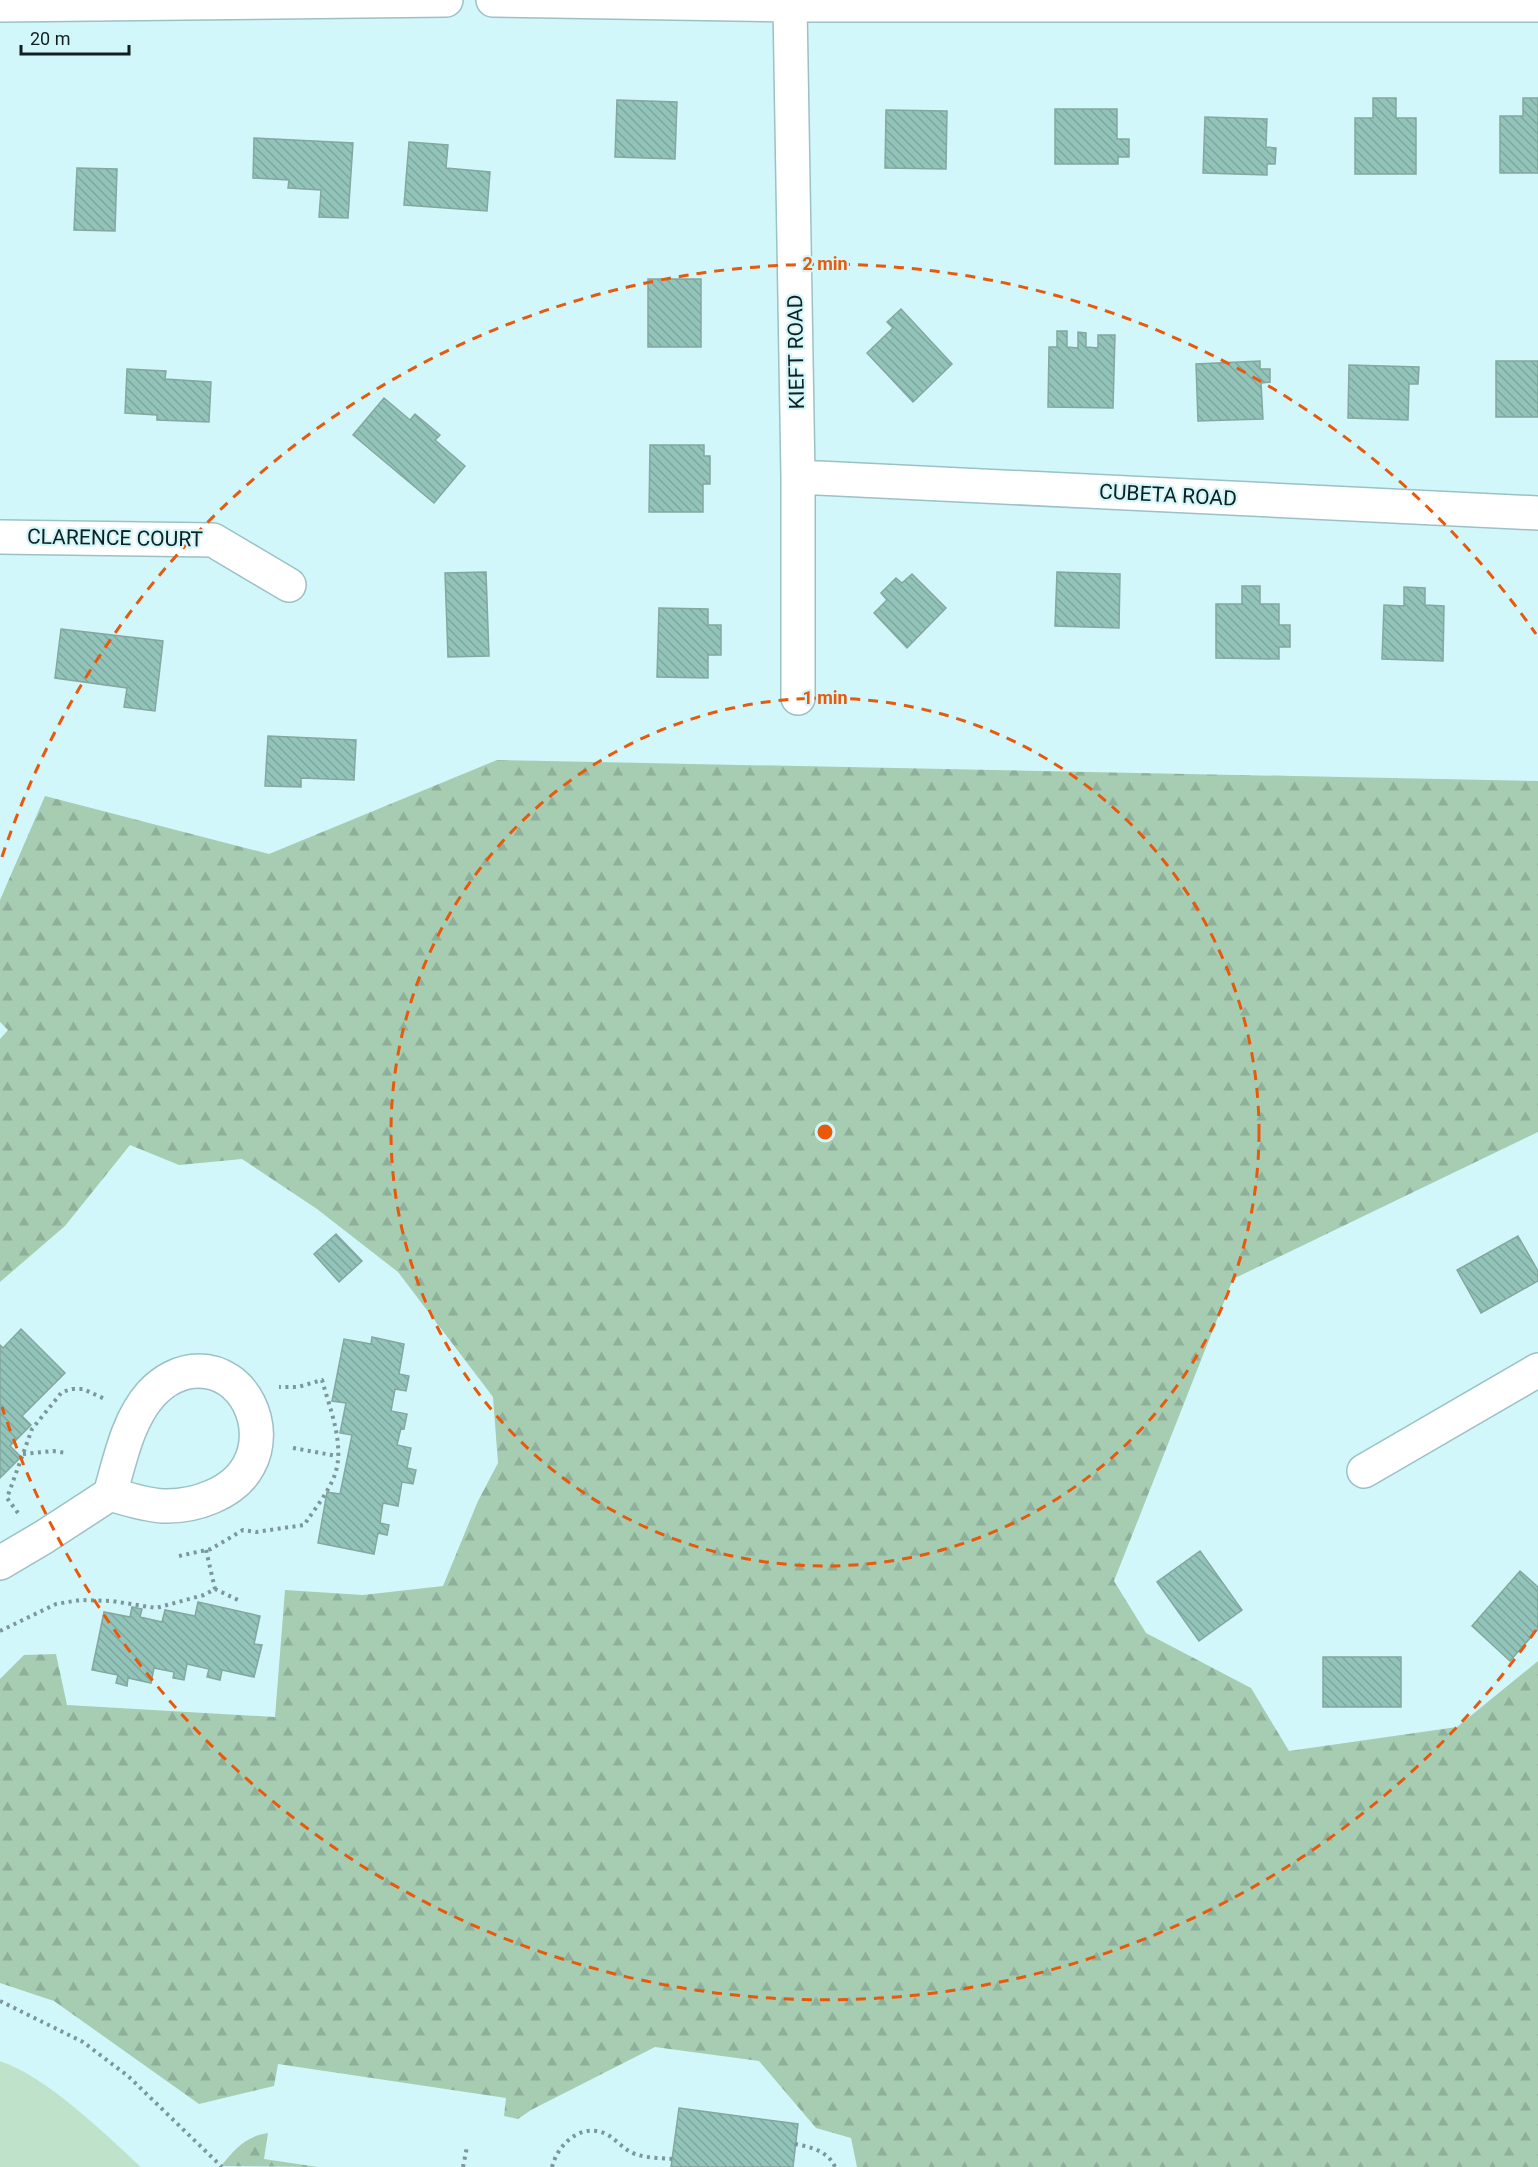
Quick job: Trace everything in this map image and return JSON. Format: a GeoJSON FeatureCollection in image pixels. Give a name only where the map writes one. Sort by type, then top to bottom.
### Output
{"type":"FeatureCollection","features":[{"type":"Feature","properties":{"kind":"street"},"geometry":{"type":"LineString","coordinates":[[0,5],[446,0]]}},
{"type":"Feature","properties":{"kind":"street"},"geometry":{"type":"LineString","coordinates":[[493,0],[790,5],[1538,5]]}},
{"type":"Feature","properties":{"kind":"street","name":"KIEFT ROAD"},"geometry":{"type":"LineString","coordinates":[[790,5],[798,477],[798,698]]}},
{"type":"Feature","properties":{"kind":"street","name":"CUBETA ROAD"},"geometry":{"type":"LineString","coordinates":[[798,477],[1538,513]]}},
{"type":"Feature","properties":{"kind":"street","name":"CLARENCE COURT"},"geometry":{"type":"LineString","coordinates":[[0,537],[213,540],[289,585]]}},
{"type":"Feature","properties":{"kind":"street"},"geometry":{"type":"LineString","coordinates":[[1364,1471],[1538,1370]]}},
{"type":"Feature","properties":{"kind":"street"},"geometry":{"type":"LineString","coordinates":[[0,1563],[110,1494],[128,1433],[138,1413],[151,1394],[171,1378],[194,1371],[216,1374],[232,1382],[249,1402],[257,1431],[253,1456],[249,1466],[236,1482],[221,1493],[200,1501],[176,1506],[162,1506],[110,1494]]}},
{"type":"Feature","properties":{"kind":"path"},"geometry":{"type":"LineString","coordinates":[[179,1556],[206,1550],[243,1530],[256,1532],[304,1525],[334,1475],[339,1447],[322,1380],[298,1387],[279,1387],[271,1383]]}},
{"type":"Feature","properties":{"kind":"path"},"geometry":{"type":"LineString","coordinates":[[34,1542],[21,1517],[7,1498],[32,1429],[62,1392],[72,1389],[83,1389],[138,1413]]}},
{"type":"Feature","properties":{"kind":"path"},"geometry":{"type":"LineString","coordinates":[[293,1448],[338,1456]]}},
{"type":"Feature","properties":{"kind":"path"},"geometry":{"type":"LineString","coordinates":[[23,1454],[53,1451],[66,1453]]}},
{"type":"Feature","properties":{"kind":"path"},"geometry":{"type":"LineString","coordinates":[[206,1550],[215,1589]]}},
{"type":"Feature","properties":{"kind":"path"},"geometry":{"type":"LineString","coordinates":[[215,1589],[238,1600]]}},
{"type":"Feature","properties":{"kind":"path"},"geometry":{"type":"LineString","coordinates":[[0,1631],[56,1604],[80,1600],[112,1601],[156,1608],[204,1595],[215,1589]]}},
{"type":"Feature","properties":{"kind":"path"},"geometry":{"type":"LineString","coordinates":[[0,2001],[83,2042],[128,2076],[222,2167]]}},
{"type":"Feature","properties":{"kind":"path"},"geometry":{"type":"LineString","coordinates":[[552,2167],[555,2156],[564,2142],[579,2133],[594,2130],[609,2136],[623,2148],[636,2154],[672,2159]]}},
{"type":"Feature","properties":{"kind":"path"},"geometry":{"type":"LineString","coordinates":[[795,2144],[816,2148],[834,2163],[835,2167]]}},
{"type":"Feature","properties":{"kind":"path"},"geometry":{"type":"LineString","coordinates":[[463,2167],[467,2147]]}},
{"type":"Feature","properties":{"kind":"green space"},"geometry":{"type":"Polygon","coordinates":[[[497,760],[1538,781],[1538,1132],[1233,1279],[1114,1581],[1146,1633],[1251,1688],[1289,1751],[1457,1727],[1538,1661],[1538,2167],[857,2167],[851,2138],[816,2128],[759,2061],[655,2047],[531,2110],[518,2119],[504,2116],[506,2098],[278,2064],[274,2086],[199,2104],[54,2001],[0,1983],[0,1679],[24,1655],[56,1654],[67,1705],[275,1717],[285,1590],[363,1595],[443,1586],[478,1501],[498,1463],[493,1397],[398,1272],[317,1209],[242,1159],[179,1165],[130,1145],[65,1226],[0,1282],[0,1039],[8,1030],[0,1022],[0,900],[45,796],[269,854],[497,760]]]}},
{"type":"Feature","properties":{"kind":"green space"},"geometry":{"type":"Polygon","coordinates":[[[0,2061],[18,2069],[56,2093],[141,2167],[0,2167],[0,2061]]]}},
{"type":"Feature","properties":{"kind":"green space"},"geometry":{"type":"Polygon","coordinates":[[[268,2133],[264,2159],[318,2167],[221,2166],[236,2149],[247,2141],[268,2133]]]}},
{"type":"Feature","properties":{"kind":"building"},"geometry":{"type":"Polygon","coordinates":[[[1373,98],[1396,98],[1396,118],[1416,118],[1416,174],[1355,174],[1355,118],[1373,118],[1373,98]]]}},
{"type":"Feature","properties":{"kind":"building"},"geometry":{"type":"Polygon","coordinates":[[[1523,98],[1538,98],[1538,173],[1500,173],[1500,116],[1523,116],[1523,98]]]}},
{"type":"Feature","properties":{"kind":"building"},"geometry":{"type":"Polygon","coordinates":[[[617,100],[677,102],[675,159],[615,157],[617,100]]]}},
{"type":"Feature","properties":{"kind":"building"},"geometry":{"type":"Polygon","coordinates":[[[1055,109],[1117,109],[1117,139],[1129,139],[1129,157],[1118,157],[1118,164],[1055,164],[1055,109]]]}},
{"type":"Feature","properties":{"kind":"building"},"geometry":{"type":"Polygon","coordinates":[[[886,110],[947,111],[946,169],[885,168],[886,110]]]}},
{"type":"Feature","properties":{"kind":"building"},"geometry":{"type":"Polygon","coordinates":[[[1205,117],[1267,119],[1266,147],[1276,148],[1275,164],[1267,164],[1267,175],[1203,173],[1205,117]]]}},
{"type":"Feature","properties":{"kind":"building"},"geometry":{"type":"Polygon","coordinates":[[[254,138],[353,143],[348,218],[319,217],[321,190],[288,188],[289,180],[253,178],[254,138]]]}},
{"type":"Feature","properties":{"kind":"building"},"geometry":{"type":"Polygon","coordinates":[[[409,142],[448,145],[446,168],[490,172],[487,211],[404,205],[409,142]]]}},
{"type":"Feature","properties":{"kind":"building"},"geometry":{"type":"Polygon","coordinates":[[[77,168],[117,169],[115,231],[74,230],[77,168]]]}},
{"type":"Feature","properties":{"kind":"building"},"geometry":{"type":"Polygon","coordinates":[[[648,279],[701,279],[701,347],[648,347],[648,279]]]}},
{"type":"Feature","properties":{"kind":"building"},"geometry":{"type":"Polygon","coordinates":[[[901,309],[952,364],[913,402],[867,353],[893,328],[887,322],[901,309]]]}},
{"type":"Feature","properties":{"kind":"building"},"geometry":{"type":"Polygon","coordinates":[[[1057,331],[1067,331],[1067,347],[1078,348],[1078,332],[1086,333],[1086,347],[1098,348],[1098,335],[1115,335],[1113,408],[1048,407],[1049,347],[1057,347],[1057,331]]]}},
{"type":"Feature","properties":{"kind":"building"},"geometry":{"type":"Polygon","coordinates":[[[1260,361],[1260,369],[1270,369],[1270,382],[1261,383],[1263,419],[1198,421],[1196,364],[1260,361]]]}},
{"type":"Feature","properties":{"kind":"building"},"geometry":{"type":"Polygon","coordinates":[[[1496,361],[1538,361],[1538,417],[1496,417],[1496,361]]]}},
{"type":"Feature","properties":{"kind":"building"},"geometry":{"type":"Polygon","coordinates":[[[1349,365],[1419,367],[1418,384],[1409,384],[1408,420],[1348,418],[1349,365]]]}},
{"type":"Feature","properties":{"kind":"building"},"geometry":{"type":"Polygon","coordinates":[[[127,369],[166,371],[165,379],[211,382],[209,422],[157,420],[157,415],[125,413],[127,369]]]}},
{"type":"Feature","properties":{"kind":"building"},"geometry":{"type":"Polygon","coordinates":[[[384,398],[410,420],[415,414],[440,435],[435,440],[465,466],[434,503],[353,435],[384,398]]]}},
{"type":"Feature","properties":{"kind":"building"},"geometry":{"type":"Polygon","coordinates":[[[650,445],[704,445],[704,456],[710,456],[710,484],[703,484],[703,512],[649,512],[650,445]]]}},
{"type":"Feature","properties":{"kind":"building"},"geometry":{"type":"Polygon","coordinates":[[[486,572],[489,656],[448,657],[445,573],[486,572]]]}},
{"type":"Feature","properties":{"kind":"building"},"geometry":{"type":"Polygon","coordinates":[[[1057,572],[1120,574],[1119,628],[1055,626],[1057,572]]]}},
{"type":"Feature","properties":{"kind":"building"},"geometry":{"type":"Polygon","coordinates":[[[912,574],[946,608],[907,648],[874,613],[887,600],[881,593],[896,578],[902,583],[912,574]]]}},
{"type":"Feature","properties":{"kind":"building"},"geometry":{"type":"Polygon","coordinates":[[[1242,586],[1260,586],[1260,604],[1279,604],[1279,625],[1290,625],[1290,647],[1279,647],[1279,659],[1216,658],[1216,604],[1242,604],[1242,586]]]}},
{"type":"Feature","properties":{"kind":"building"},"geometry":{"type":"Polygon","coordinates":[[[1404,587],[1425,588],[1425,605],[1444,606],[1443,661],[1382,659],[1384,605],[1404,606],[1404,587]]]}},
{"type":"Feature","properties":{"kind":"building"},"geometry":{"type":"Polygon","coordinates":[[[659,608],[708,609],[708,625],[721,625],[721,655],[708,655],[708,678],[657,677],[659,608]]]}},
{"type":"Feature","properties":{"kind":"building"},"geometry":{"type":"Polygon","coordinates":[[[61,629],[163,641],[155,711],[124,707],[127,688],[55,678],[61,629]]]}},
{"type":"Feature","properties":{"kind":"building"},"geometry":{"type":"Polygon","coordinates":[[[268,736],[356,740],[354,780],[301,778],[301,787],[265,786],[268,736]]]}},
{"type":"Feature","properties":{"kind":"building"},"geometry":{"type":"Polygon","coordinates":[[[336,1234],[362,1261],[339,1282],[314,1254],[336,1234]]]}},
{"type":"Feature","properties":{"kind":"building"},"geometry":{"type":"Polygon","coordinates":[[[1518,1236],[1538,1271],[1538,1281],[1481,1313],[1457,1270],[1518,1236]]]}},
{"type":"Feature","properties":{"kind":"building"},"geometry":{"type":"Polygon","coordinates":[[[21,1329],[65,1373],[22,1416],[31,1425],[10,1446],[21,1457],[0,1478],[0,1345],[3,1348],[21,1329]]]}},
{"type":"Feature","properties":{"kind":"building"},"geometry":{"type":"Polygon","coordinates":[[[372,1337],[404,1344],[399,1374],[409,1376],[406,1391],[395,1389],[391,1411],[407,1414],[397,1445],[411,1448],[407,1468],[416,1470],[413,1484],[402,1482],[398,1506],[383,1503],[380,1523],[389,1525],[387,1535],[378,1533],[374,1554],[318,1543],[327,1492],[340,1494],[352,1435],[340,1433],[346,1403],[332,1401],[344,1339],[371,1344],[372,1337]]]}},
{"type":"Feature","properties":{"kind":"building"},"geometry":{"type":"Polygon","coordinates":[[[1200,1551],[1242,1610],[1199,1641],[1157,1582],[1200,1551]]]}},
{"type":"Feature","properties":{"kind":"building"},"geometry":{"type":"Polygon","coordinates":[[[1520,1571],[1538,1587],[1538,1629],[1510,1661],[1472,1626],[1520,1571]]]}},
{"type":"Feature","properties":{"kind":"building"},"geometry":{"type":"Polygon","coordinates":[[[198,1602],[260,1616],[254,1644],[262,1645],[254,1677],[222,1670],[220,1680],[207,1677],[209,1669],[187,1664],[184,1680],[173,1678],[174,1672],[154,1668],[151,1683],[128,1678],[127,1686],[116,1683],[118,1675],[92,1670],[104,1612],[130,1617],[132,1607],[142,1609],[140,1617],[162,1622],[165,1610],[195,1616],[198,1602]]]}},
{"type":"Feature","properties":{"kind":"building"},"geometry":{"type":"Polygon","coordinates":[[[1323,1657],[1401,1657],[1401,1707],[1323,1707],[1323,1657]]]}},
{"type":"Feature","properties":{"kind":"building"},"geometry":{"type":"Polygon","coordinates":[[[679,2108],[798,2124],[793,2167],[671,2167],[679,2108]]]}}]}
